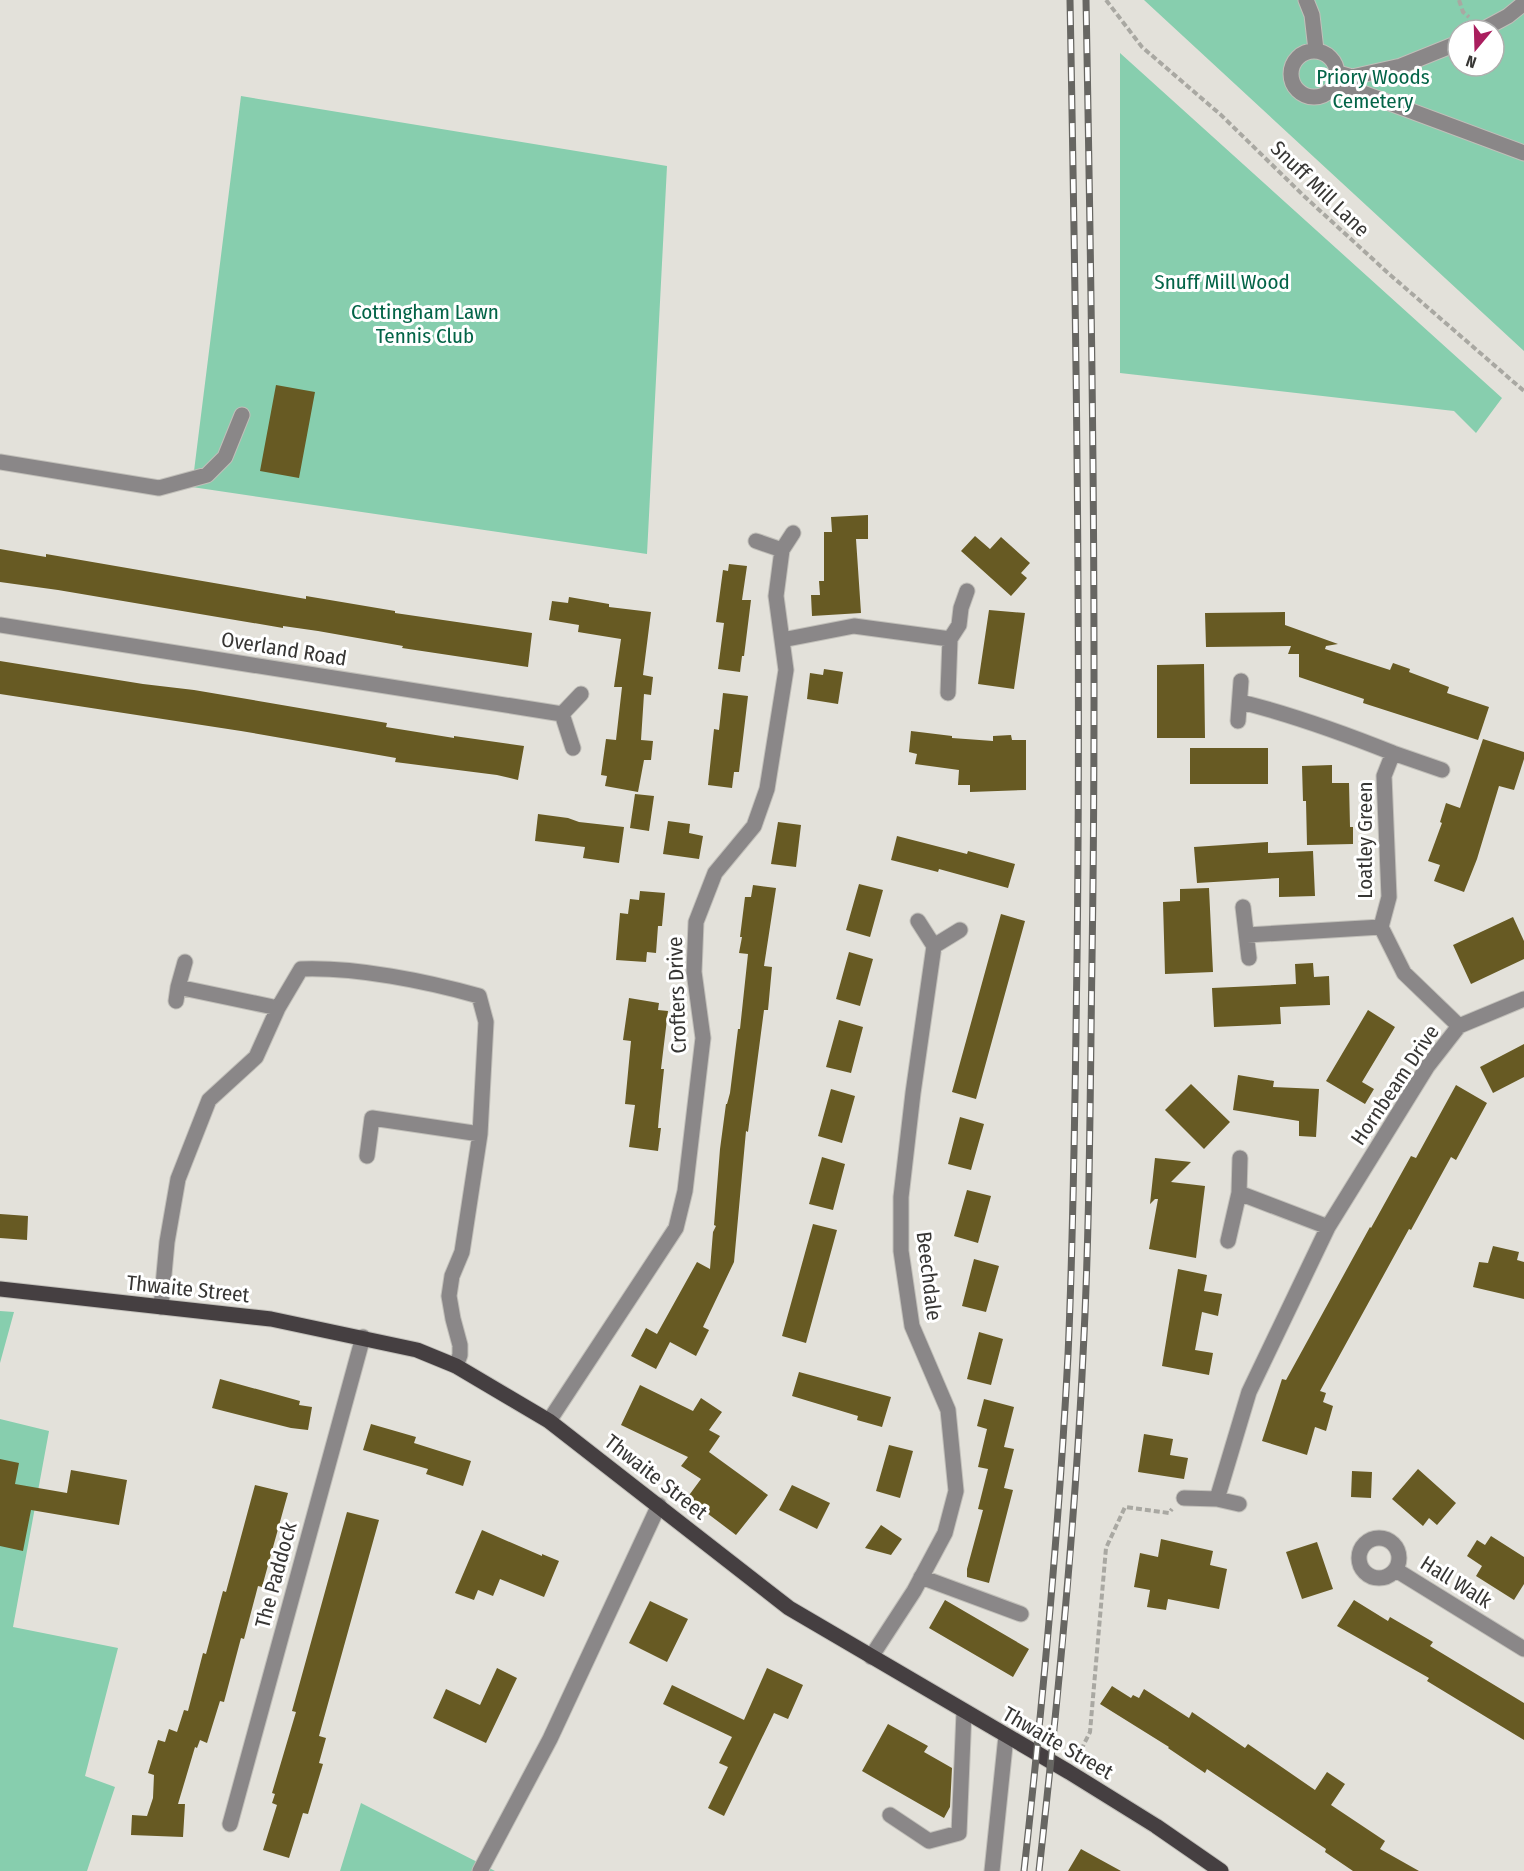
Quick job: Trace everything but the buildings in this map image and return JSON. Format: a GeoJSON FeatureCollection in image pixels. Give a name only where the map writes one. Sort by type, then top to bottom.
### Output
{"type":"FeatureCollection","features":[{"type":"Feature","properties":{"kind":"main road","name":"Thwaite Street"},"geometry":{"type":"LineString","coordinates":[[0,1289],[271,1319],[417,1350],[456,1366],[549,1421],[789,1608],[871,1658],[1070,1772],[1156,1826],[1221,1871]]}},
{"type":"Feature","properties":{"kind":"street"},"geometry":{"type":"LineString","coordinates":[[1306,0],[1312,15],[1316,50]]}},
{"type":"Feature","properties":{"kind":"street"},"geometry":{"type":"LineString","coordinates":[[1504,18],[1524,3]]}},
{"type":"Feature","properties":{"kind":"street"},"geometry":{"type":"LineString","coordinates":[[1337,78],[1401,66],[1446,48]]}},
{"type":"Feature","properties":{"kind":"street"},"geometry":{"type":"LineString","coordinates":[[1316,50],[1330,56],[1337,78],[1327,94],[1312,98],[1299,92],[1291,80],[1292,65],[1302,53],[1316,50]]}},
{"type":"Feature","properties":{"kind":"street"},"geometry":{"type":"LineString","coordinates":[[1337,78],[1524,153]]}},
{"type":"Feature","properties":{"kind":"street"},"geometry":{"type":"LineString","coordinates":[[0,462],[159,488],[207,475],[225,457],[242,415]]}},
{"type":"Feature","properties":{"kind":"street","name":"Crofters Drive"},"geometry":{"type":"LineString","coordinates":[[549,1421],[676,1228],[685,1191],[703,1038],[694,972],[696,922],[715,873],[754,826],[767,789],[786,670],[776,596],[782,550],[793,533]]}},
{"type":"Feature","properties":{"kind":"street"},"geometry":{"type":"LineString","coordinates":[[756,541],[782,550]]}},
{"type":"Feature","properties":{"kind":"street"},"geometry":{"type":"LineString","coordinates":[[948,693],[950,639],[959,625],[961,608],[967,591]]}},
{"type":"Feature","properties":{"kind":"street","name":"Overland Road"},"geometry":{"type":"LineString","coordinates":[[0,625],[562,714]]}},
{"type":"Feature","properties":{"kind":"street"},"geometry":{"type":"LineString","coordinates":[[782,640],[854,626],[950,639]]}},
{"type":"Feature","properties":{"kind":"street"},"geometry":{"type":"LineString","coordinates":[[1238,722],[1241,681]]}},
{"type":"Feature","properties":{"kind":"street"},"geometry":{"type":"LineString","coordinates":[[573,748],[562,714],[581,694]]}},
{"type":"Feature","properties":{"kind":"street"},"geometry":{"type":"LineString","coordinates":[[1240,702],[1310,722],[1442,770]]}},
{"type":"Feature","properties":{"kind":"street","name":"Loatley Green"},"geometry":{"type":"LineString","coordinates":[[1393,753],[1384,776],[1389,897],[1381,927],[1404,973],[1459,1026]]}},
{"type":"Feature","properties":{"kind":"street"},"geometry":{"type":"LineString","coordinates":[[1243,907],[1249,958]]}},
{"type":"Feature","properties":{"kind":"street"},"geometry":{"type":"LineString","coordinates":[[918,921],[934,946],[960,930]]}},
{"type":"Feature","properties":{"kind":"street","name":"Loatley Green"},"geometry":{"type":"LineString","coordinates":[[1247,934],[1381,927]]}},
{"type":"Feature","properties":{"kind":"street","name":"Beechdale"},"geometry":{"type":"LineString","coordinates":[[871,1658],[945,1533],[956,1491],[948,1410],[912,1326],[901,1251],[903,1176],[934,946]]}},
{"type":"Feature","properties":{"kind":"street"},"geometry":{"type":"LineString","coordinates":[[185,962],[177,994],[279,1008]]}},
{"type":"Feature","properties":{"kind":"street"},"geometry":{"type":"LineString","coordinates":[[161,1307],[167,1242],[178,1179],[209,1100],[256,1057],[279,1008],[301,969],[333,968],[448,987],[479,996],[486,1022],[480,1134],[462,1252],[452,1276],[449,1296],[460,1345],[460,1355],[456,1366]]}},
{"type":"Feature","properties":{"kind":"street","name":"Hornbeam Drive"},"geometry":{"type":"LineString","coordinates":[[1217,1499],[1250,1392],[1328,1227],[1427,1067],[1459,1026],[1524,999]]}},
{"type":"Feature","properties":{"kind":"street"},"geometry":{"type":"LineString","coordinates":[[367,1156],[372,1118],[480,1134]]}},
{"type":"Feature","properties":{"kind":"street"},"geometry":{"type":"LineString","coordinates":[[1228,1241],[1239,1193],[1240,1158]]}},
{"type":"Feature","properties":{"kind":"street"},"geometry":{"type":"LineString","coordinates":[[1239,1193],[1328,1227]]}},
{"type":"Feature","properties":{"kind":"street","name":"The Paddock"},"geometry":{"type":"LineString","coordinates":[[230,1824],[363,1337]]}},
{"type":"Feature","properties":{"kind":"street"},"geometry":{"type":"LineString","coordinates":[[1184,1498],[1217,1499],[1239,1504]]}},
{"type":"Feature","properties":{"kind":"street"},"geometry":{"type":"LineString","coordinates":[[480,1871],[550,1739],[659,1505]]}},
{"type":"Feature","properties":{"kind":"street","name":"Hall Walk"},"geometry":{"type":"LineString","coordinates":[[1396,1569],[1524,1649]]}},
{"type":"Feature","properties":{"kind":"street"},"geometry":{"type":"LineString","coordinates":[[921,1576],[1021,1614]]}},
{"type":"Feature","properties":{"kind":"street"},"geometry":{"type":"LineString","coordinates":[[890,1815],[929,1840],[959,1833],[964,1712]]}},
{"type":"Feature","properties":{"kind":"street"},"geometry":{"type":"LineString","coordinates":[[992,1871],[1006,1736]]}},
{"type":"Feature","properties":{"kind":"path","name":"Snuff Mill Lane"},"geometry":{"type":"LineString","coordinates":[[1106,0],[1142,47],[1221,115],[1305,197],[1388,273],[1524,391]]}},
{"type":"Feature","properties":{"kind":"path"},"geometry":{"type":"LineString","coordinates":[[1070,1772],[1090,1732],[1106,1548],[1125,1507],[1169,1512],[1184,1498]]}},
{"type":"Feature","properties":{"kind":"green space","name":"Priory Woods Cemetery"},"geometry":{"type":"Polygon","coordinates":[[[1144,0],[1524,0],[1524,351],[1144,0]]]}},
{"type":"Feature","properties":{"kind":"green space","name":"Snuff Mill Wood"},"geometry":{"type":"Polygon","coordinates":[[[1120,53],[1502,398],[1476,433],[1454,411],[1120,373],[1120,53]]]}},
{"type":"Feature","properties":{"kind":"green space","name":"Cottingham Lawn Tennis Club"},"geometry":{"type":"Polygon","coordinates":[[[241,96],[667,166],[647,554],[192,487],[241,96]]]}},
{"type":"Feature","properties":{"kind":"green space"},"geometry":{"type":"Polygon","coordinates":[[[0,1311],[14,1312],[0,1363],[0,1311]]]}},
{"type":"Feature","properties":{"kind":"green space"},"geometry":{"type":"Polygon","coordinates":[[[0,1419],[49,1431],[13,1627],[118,1648],[85,1776],[115,1787],[87,1871],[0,1871],[0,1419]]]}},
{"type":"Feature","properties":{"kind":"green space"},"geometry":{"type":"Polygon","coordinates":[[[361,1803],[495,1871],[340,1871],[361,1803]]]}},
{"type":"Feature","properties":{"kind":"railway"},"geometry":{"type":"LineString","coordinates":[[1024,1871],[1044,1678],[1060,1485],[1068,1355],[1073,1207],[1077,960],[1078,600],[1070,0]]}},
{"type":"Feature","properties":{"kind":"railway"},"geometry":{"type":"LineString","coordinates":[[1039,1871],[1071,1549],[1080,1420],[1088,1207],[1094,600],[1086,0]]}}]}
